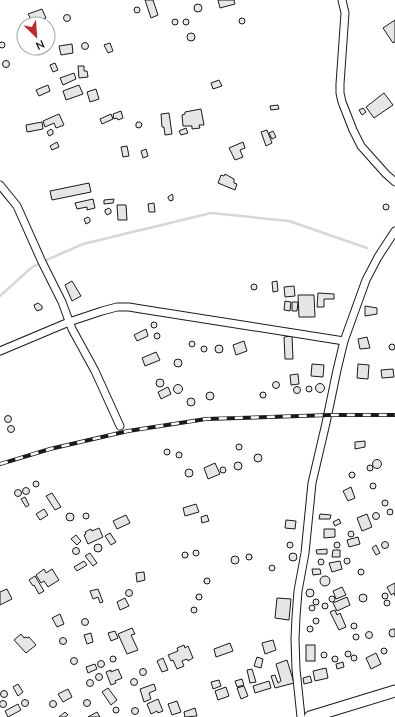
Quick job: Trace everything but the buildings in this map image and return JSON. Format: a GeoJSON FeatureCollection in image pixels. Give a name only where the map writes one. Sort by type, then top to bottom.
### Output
{"type":"FeatureCollection","features":[{"type":"Feature","properties":{"kind":"main road"},"geometry":{"type":"LineString","coordinates":[[310,717],[395,691]]}},
{"type":"Feature","properties":{"kind":"street"},"geometry":{"type":"LineString","coordinates":[[342,0],[345,14],[340,84],[342,102],[361,146],[395,182]]}},
{"type":"Feature","properties":{"kind":"street"},"geometry":{"type":"LineString","coordinates":[[0,185],[17,206],[62,302],[69,322],[120,426]]}},
{"type":"Feature","properties":{"kind":"street"},"geometry":{"type":"LineString","coordinates":[[301,717],[295,640],[298,591],[305,553],[312,483],[326,423],[336,370],[344,341],[366,280],[378,257],[395,231]]}},
{"type":"Feature","properties":{"kind":"street"},"geometry":{"type":"LineString","coordinates":[[0,351],[69,322],[117,307],[129,307],[344,341]]}},
{"type":"Feature","properties":{"kind":"waterway"},"geometry":{"type":"LineString","coordinates":[[0,296],[31,268],[83,244],[211,213],[289,221],[367,248]]}},
{"type":"Feature","properties":{"kind":"railway"},"geometry":{"type":"LineString","coordinates":[[0,464],[50,449],[128,431],[206,419],[330,415],[395,415]]}}]}
